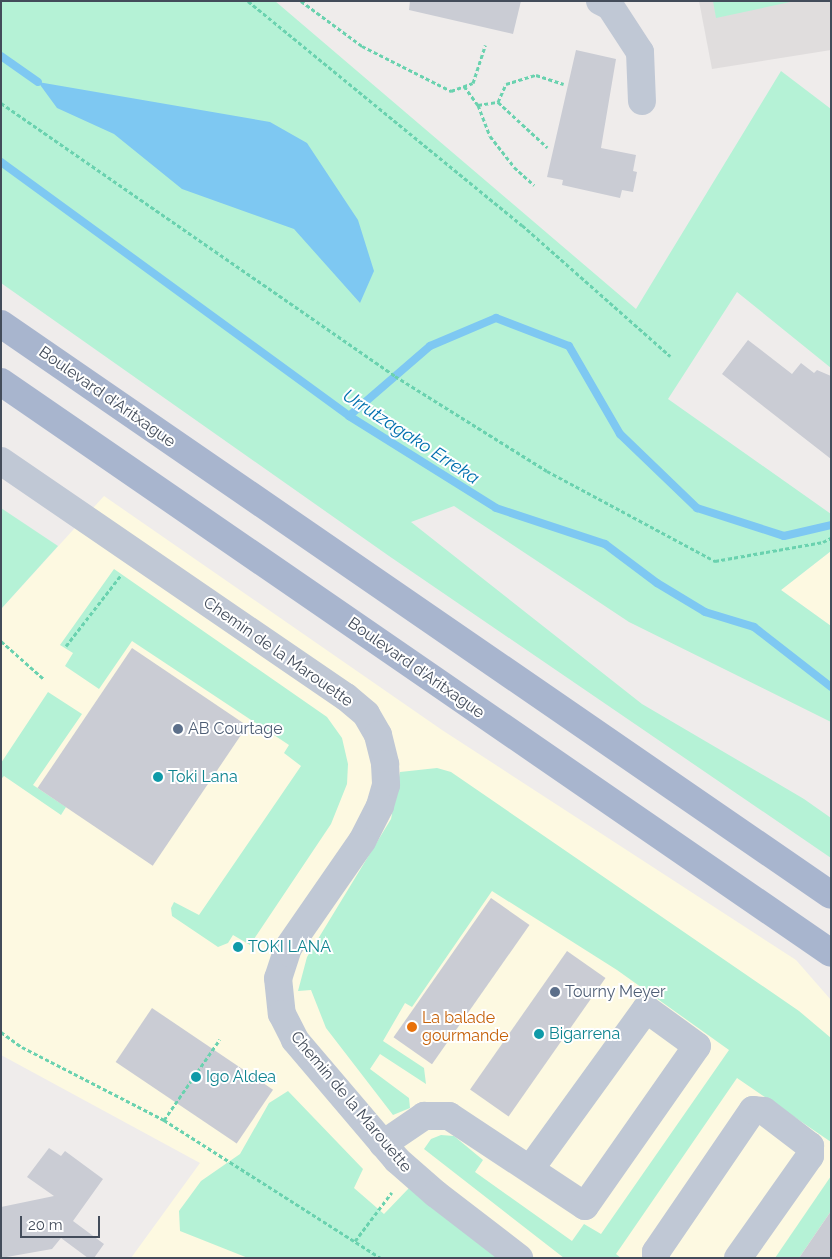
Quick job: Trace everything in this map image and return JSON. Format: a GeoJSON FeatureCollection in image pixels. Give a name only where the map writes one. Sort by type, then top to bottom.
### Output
{"type":"FeatureCollection","features":[{"type":"Feature","properties":{"kind":"main road","name":"Boulevard d'Aritxague"},"geometry":{"type":"LineString","coordinates":[[1,324],[831,895]]}},
{"type":"Feature","properties":{"kind":"main road","name":"Boulevard d'Aritxague"},"geometry":{"type":"LineString","coordinates":[[1,382],[831,953]]}},
{"type":"Feature","properties":{"kind":"street"},"geometry":{"type":"LineString","coordinates":[[600,1],[610,6],[640,52],[642,101]]}},
{"type":"Feature","properties":{"kind":"street","name":"Chemin de la Marouette"},"geometry":{"type":"LineString","coordinates":[[1,461],[346,697],[366,714],[378,736],[385,764],[386,785],[374,822],[288,948],[278,978],[282,1014],[295,1040],[383,1144],[411,1174],[519,1258]]}},
{"type":"Feature","properties":{"kind":"street"},"geometry":{"type":"LineString","coordinates":[[383,1144],[424,1116],[449,1116],[531,1168],[586,1206],[698,1046],[646,1010],[531,1168]]}},
{"type":"Feature","properties":{"kind":"street"},"geometry":{"type":"LineString","coordinates":[[656,1258],[656,1252],[753,1110],[764,1110],[810,1146],[810,1156],[738,1258]]}},
{"type":"Feature","properties":{"kind":"path"},"geometry":{"type":"LineString","coordinates":[[248,1],[522,225],[670,356]]}},
{"type":"Feature","properties":{"kind":"path"},"geometry":{"type":"LineString","coordinates":[[301,1],[362,46],[451,91],[473,83],[485,45]]}},
{"type":"Feature","properties":{"kind":"path"},"geometry":{"type":"LineString","coordinates":[[498,102],[506,84],[536,75],[564,84]]}},
{"type":"Feature","properties":{"kind":"path"},"geometry":{"type":"LineString","coordinates":[[464,86],[478,105],[490,136],[514,167],[534,186]]}},
{"type":"Feature","properties":{"kind":"path"},"geometry":{"type":"LineString","coordinates":[[478,105],[498,102]]}},
{"type":"Feature","properties":{"kind":"path"},"geometry":{"type":"LineString","coordinates":[[498,102],[547,147]]}},
{"type":"Feature","properties":{"kind":"path"},"geometry":{"type":"LineString","coordinates":[[1,103],[395,376],[547,471],[715,561],[823,542],[831,538]]}},
{"type":"Feature","properties":{"kind":"path"},"geometry":{"type":"LineString","coordinates":[[66,646],[124,570]]}},
{"type":"Feature","properties":{"kind":"path"},"geometry":{"type":"LineString","coordinates":[[1,641],[44,679]]}},
{"type":"Feature","properties":{"kind":"path"},"geometry":{"type":"LineString","coordinates":[[1,1032],[22,1048],[164,1120],[381,1258]]}},
{"type":"Feature","properties":{"kind":"path"},"geometry":{"type":"LineString","coordinates":[[164,1120],[220,1039]]}},
{"type":"Feature","properties":{"kind":"path"},"geometry":{"type":"LineString","coordinates":[[355,1241],[396,1187]]}},
{"type":"Feature","properties":{"kind":"shaded area"},"geometry":{"type":"Polygon","coordinates":[[[699,1],[831,1],[831,50],[712,69],[699,1]]]}},
{"type":"Feature","properties":{"kind":"shaded area"},"geometry":{"type":"Polygon","coordinates":[[[104,496],[442,730],[796,960],[831,1000],[831,1258],[131,1258],[200,1163],[1,1055],[1,609],[104,496]]]}},
{"type":"Feature","properties":{"kind":"shaded area"},"geometry":{"type":"Polygon","coordinates":[[[831,551],[831,626],[781,590],[831,551]]]}},
{"type":"Feature","properties":{"kind":"green space"},"geometry":{"type":"Polygon","coordinates":[[[1,1],[275,1],[636,309],[781,71],[831,109],[831,368],[737,292],[668,399],[831,514],[831,551],[781,590],[831,626],[831,722],[629,622],[454,506],[411,522],[642,704],[804,799],[831,818],[831,858],[389,556],[1,283],[1,1]]]}},
{"type":"Feature","properties":{"kind":"green space"},"geometry":{"type":"Polygon","coordinates":[[[713,1],[795,1],[716,18],[713,1]]]}},
{"type":"Feature","properties":{"kind":"green space"},"geometry":{"type":"Polygon","coordinates":[[[1,508],[58,546],[1,609],[1,508]]]}},
{"type":"Feature","properties":{"kind":"green space"},"geometry":{"type":"Polygon","coordinates":[[[114,569],[327,717],[342,738],[348,764],[347,784],[331,824],[250,945],[233,935],[228,943],[218,947],[172,916],[171,908],[174,902],[199,915],[301,766],[284,753],[289,745],[132,641],[99,689],[65,666],[73,653],[60,645],[114,569]]]}},
{"type":"Feature","properties":{"kind":"green space"},"geometry":{"type":"Polygon","coordinates":[[[48,692],[82,714],[33,785],[66,807],[61,815],[4,776],[1,779],[1,763],[48,692]]]}},
{"type":"Feature","properties":{"kind":"green space"},"geometry":{"type":"Polygon","coordinates":[[[437,768],[451,772],[799,1011],[831,1038],[831,1142],[737,1078],[616,1254],[621,1258],[564,1258],[424,1149],[431,1139],[441,1135],[454,1136],[483,1160],[475,1172],[572,1241],[584,1224],[601,1234],[729,1050],[617,970],[492,891],[412,1007],[405,1003],[383,1041],[424,1068],[426,1084],[380,1054],[370,1069],[409,1098],[410,1108],[393,1115],[326,1028],[311,990],[298,991],[307,957],[391,819],[400,772],[437,768]]]}},
{"type":"Feature","properties":{"kind":"green space"},"geometry":{"type":"Polygon","coordinates":[[[288,1091],[363,1169],[354,1188],[384,1214],[409,1188],[503,1258],[248,1258],[180,1231],[179,1211],[201,1181],[240,1154],[269,1103],[288,1091]]]}},
{"type":"Feature","properties":{"kind":"green space"},"geometry":{"type":"Polygon","coordinates":[[[831,1176],[831,1211],[799,1258],[775,1258],[831,1176]]]}},
{"type":"Feature","properties":{"kind":"water"},"geometry":{"type":"Polygon","coordinates":[[[38,82],[270,122],[307,143],[358,220],[374,271],[360,303],[294,229],[182,189],[114,134],[57,108],[38,82]]]}},
{"type":"Feature","properties":{"kind":"building"},"geometry":{"type":"Polygon","coordinates":[[[410,1],[521,1],[513,34],[409,10],[410,1]]]}},
{"type":"Feature","properties":{"kind":"building"},"geometry":{"type":"Polygon","coordinates":[[[576,50],[616,59],[601,148],[636,155],[633,171],[637,172],[633,192],[622,190],[620,198],[562,185],[563,180],[547,177],[576,50]]]}},
{"type":"Feature","properties":{"kind":"building"},"geometry":{"type":"Polygon","coordinates":[[[748,340],[792,374],[801,363],[814,373],[817,370],[831,376],[831,459],[722,374],[748,340]]]}},
{"type":"Feature","properties":{"kind":"building"},"geometry":{"type":"Polygon","coordinates":[[[132,648],[247,726],[153,866],[37,788],[132,648]]]}},
{"type":"Feature","properties":{"kind":"building"},"geometry":{"type":"Polygon","coordinates":[[[491,898],[530,925],[432,1064],[393,1037],[491,898]]]}},
{"type":"Feature","properties":{"kind":"building","name":"Bigarrena"},"geometry":{"type":"Polygon","coordinates":[[[567,951],[606,978],[509,1116],[470,1089],[567,951]]]}},
{"type":"Feature","properties":{"kind":"building","name":"Igo Aldea"},"geometry":{"type":"Polygon","coordinates":[[[152,1008],[273,1090],[237,1144],[116,1062],[152,1008]]]}},
{"type":"Feature","properties":{"kind":"building"},"geometry":{"type":"Polygon","coordinates":[[[49,1148],[61,1156],[65,1151],[103,1179],[73,1221],[104,1244],[94,1258],[88,1258],[61,1238],[52,1249],[1,1258],[1,1207],[54,1196],[27,1177],[49,1148]]]}},
{"type":"Feature","properties":{"kind":"building"},"geometry":{"type":"Polygon","coordinates":[[[831,1211],[831,1258],[799,1258],[831,1211]]]}},
{"type":"Feature","properties":{"kind":"waterway"},"geometry":{"type":"LineString","coordinates":[[1,56],[38,82]]}},
{"type":"Feature","properties":{"kind":"waterway","name":"Urrutzagako Erreka"},"geometry":{"type":"LineString","coordinates":[[1,162],[349,416],[496,508],[605,544],[657,583],[705,612],[754,627],[831,687]]}},
{"type":"Feature","properties":{"kind":"waterway"},"geometry":{"type":"LineString","coordinates":[[349,416],[430,346],[496,318],[569,346],[620,434],[697,508],[784,536],[831,525]]}},
{"type":"Feature","properties":{"kind":"place","name":"AB Courtage"},"geometry":{"type":"Point","coordinates":[178,729]}},
{"type":"Feature","properties":{"kind":"place","name":"Toki Lana"},"geometry":{"type":"Point","coordinates":[158,777]}},
{"type":"Feature","properties":{"kind":"place","name":"TOKI LANA"},"geometry":{"type":"Point","coordinates":[238,947]}},
{"type":"Feature","properties":{"kind":"place","name":"Tourny Meyer"},"geometry":{"type":"Point","coordinates":[555,992]}},
{"type":"Feature","properties":{"kind":"place","name":"La balade gourmande"},"geometry":{"type":"Point","coordinates":[412,1027]}},
{"type":"Feature","properties":{"kind":"place","name":"Bigarrena"},"geometry":{"type":"Point","coordinates":[539,1034]}},
{"type":"Feature","properties":{"kind":"place","name":"Igo Aldea"},"geometry":{"type":"Point","coordinates":[196,1077]}}]}
